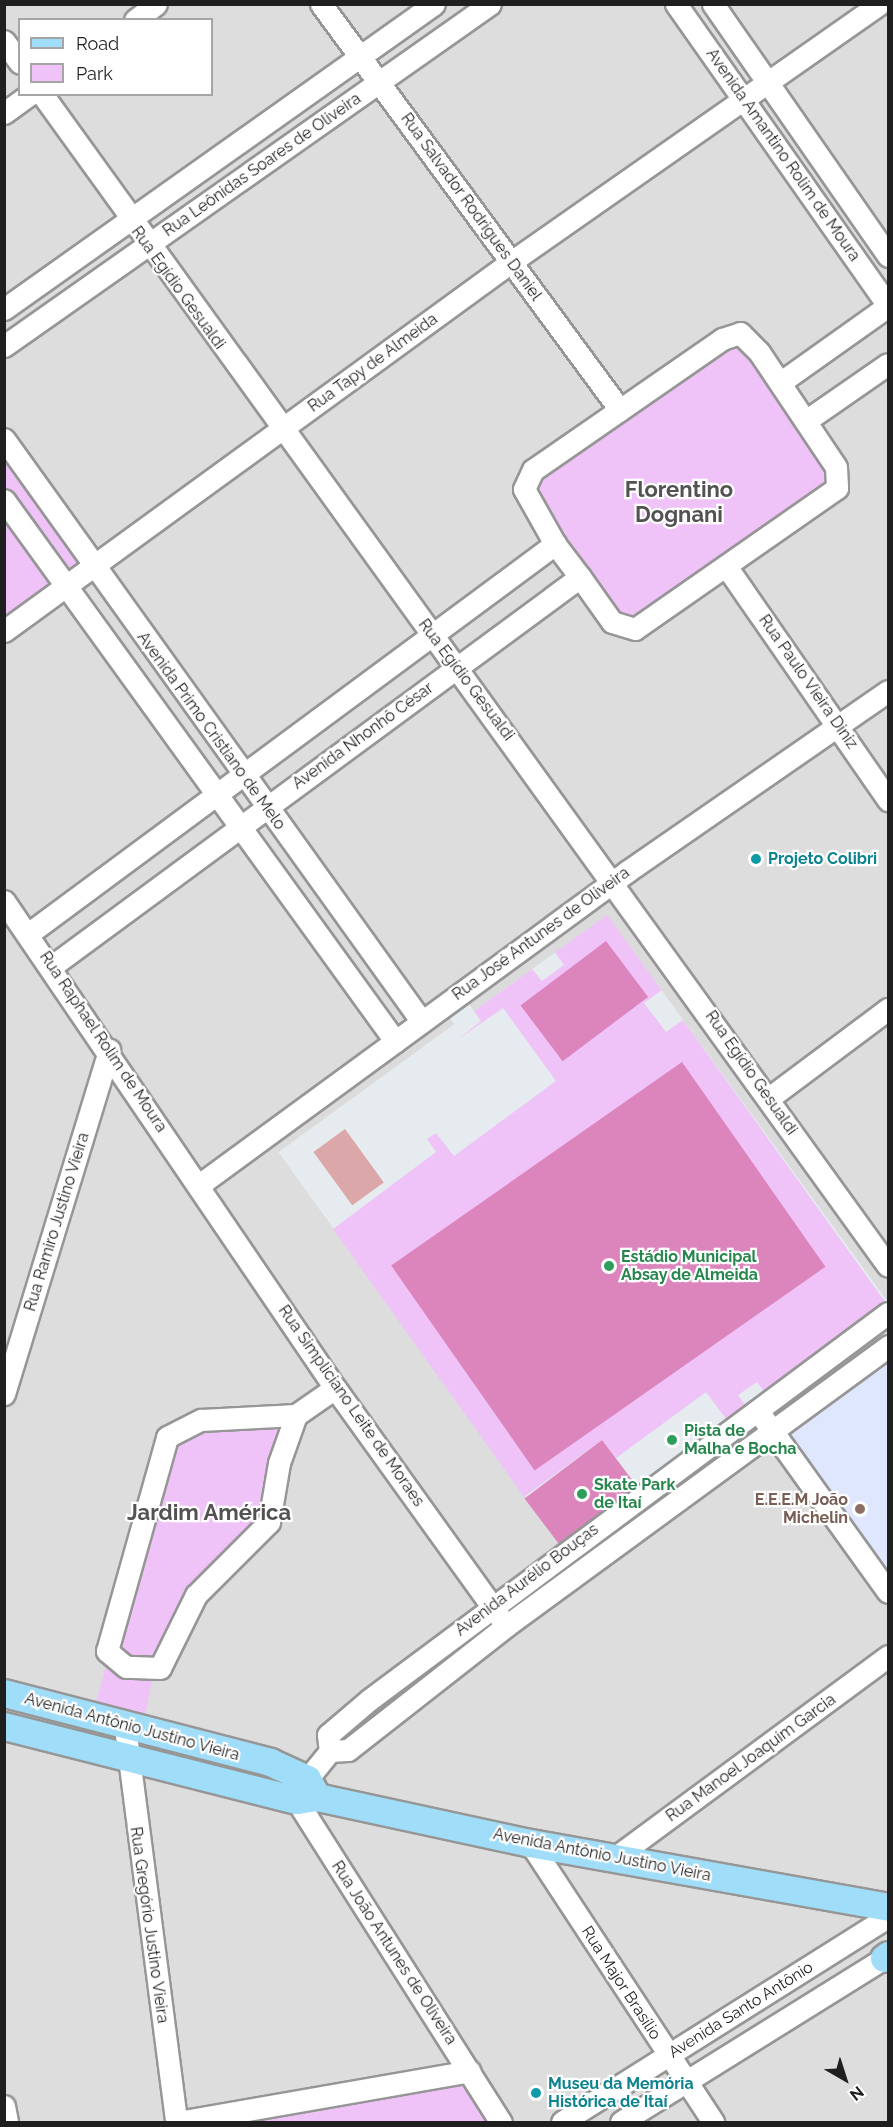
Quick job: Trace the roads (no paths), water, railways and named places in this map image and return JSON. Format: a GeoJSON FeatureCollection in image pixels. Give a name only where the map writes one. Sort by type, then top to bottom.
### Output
{"type":"FeatureCollection","features":[{"type":"Feature","properties":{"kind":"main road","name":"Avenida Antônio Justino Vieira"},"geometry":{"type":"LineString","coordinates":[[4,1693],[125,1727],[270,1762],[309,1792]]}},
{"type":"Feature","properties":{"kind":"main road","name":"Avenida Antônio Justino Vieira"},"geometry":{"type":"LineString","coordinates":[[4,1726],[127,1759],[309,1792],[530,1843],[888,1907]]}},
{"type":"Feature","properties":{"kind":"street"},"geometry":{"type":"LineString","coordinates":[[138,18],[156,4]]}},
{"type":"Feature","properties":{"kind":"street","name":"Rua Salvador Rodrigues Daniel"},"geometry":{"type":"LineString","coordinates":[[321,4],[620,410]]}},
{"type":"Feature","properties":{"kind":"street","name":"Rua Leônidas Soares de Oliveira"},"geometry":{"type":"LineString","coordinates":[[4,309],[434,4]]}},
{"type":"Feature","properties":{"kind":"street","name":"Rua Leônidas Soares de Oliveira"},"geometry":{"type":"LineString","coordinates":[[4,346],[490,4]]}},
{"type":"Feature","properties":{"kind":"street","name":"Avenida Amantino Rolim de Moura"},"geometry":{"type":"LineString","coordinates":[[676,4],[888,306]]}},
{"type":"Feature","properties":{"kind":"street","name":"Avenida Amantino Rolim de Moura"},"geometry":{"type":"LineString","coordinates":[[713,4],[888,256]]}},
{"type":"Feature","properties":{"kind":"street","name":"Rua Tapy de Almeida"},"geometry":{"type":"LineString","coordinates":[[4,631],[94,568],[511,262],[742,96],[879,4]]}},
{"type":"Feature","properties":{"kind":"street"},"geometry":{"type":"LineString","coordinates":[[4,41],[18,60]]}},
{"type":"Feature","properties":{"kind":"street"},"geometry":{"type":"LineString","coordinates":[[4,112],[27,96]]}},
{"type":"Feature","properties":{"kind":"street","name":"Rua Egídio Gesualdi"},"geometry":{"type":"LineString","coordinates":[[43,96],[128,220],[280,431],[615,880],[888,1266]]}},
{"type":"Feature","properties":{"kind":"street"},"geometry":{"type":"LineString","coordinates":[[815,200],[838,183]]}},
{"type":"Feature","properties":{"kind":"street"},"geometry":{"type":"LineString","coordinates":[[781,382],[888,306]]}},
{"type":"Feature","properties":{"kind":"street"},"geometry":{"type":"LineString","coordinates":[[740,333],[750,341],[781,382],[836,467],[837,488],[635,629],[612,622],[555,544],[524,489],[526,478],[620,410],[731,335],[740,333]]}},
{"type":"Feature","properties":{"kind":"street"},"geometry":{"type":"LineString","coordinates":[[807,420],[888,364]]}},
{"type":"Feature","properties":{"kind":"street","name":"Avenida Primo Cristiano de Melo"},"geometry":{"type":"LineString","coordinates":[[4,439],[242,775],[422,1022]]}},
{"type":"Feature","properties":{"kind":"street","name":"Avenida Primo Cristiano de Melo"},"geometry":{"type":"LineString","coordinates":[[4,500],[395,1041]]}},
{"type":"Feature","properties":{"kind":"street"},"geometry":{"type":"LineString","coordinates":[[28,934],[555,544]]}},
{"type":"Feature","properties":{"kind":"street","name":"Rua Paulo Vieira Diniz"},"geometry":{"type":"LineString","coordinates":[[726,566],[839,725],[888,800]]}},
{"type":"Feature","properties":{"kind":"street","name":"Avenida Nhonhô César"},"geometry":{"type":"LineString","coordinates":[[52,966],[580,577]]}},
{"type":"Feature","properties":{"kind":"street","name":"Rua José Antunes de Oliveira"},"geometry":{"type":"LineString","coordinates":[[199,1185],[615,880],[888,691]]}},
{"type":"Feature","properties":{"kind":"street","name":"Rua Raphael Rolim de Moura"},"geometry":{"type":"LineString","coordinates":[[4,901],[52,966],[199,1185]]}},
{"type":"Feature","properties":{"kind":"street"},"geometry":{"type":"LineString","coordinates":[[769,1098],[888,1009]]}},
{"type":"Feature","properties":{"kind":"street","name":"Rua Ramiro Justino Vieira"},"geometry":{"type":"LineString","coordinates":[[4,1394],[109,1050]]}},
{"type":"Feature","properties":{"kind":"street","name":"Rua Simpliciano Leite de Moraes"},"geometry":{"type":"LineString","coordinates":[[199,1185],[335,1388],[506,1626]]}},
{"type":"Feature","properties":{"kind":"street","name":"Avenida Aurélio Bouças"},"geometry":{"type":"LineString","coordinates":[[309,1792],[330,1751],[328,1735],[491,1605],[888,1313]]}},
{"type":"Feature","properties":{"kind":"street","name":"Avenida Aurélio Bouças"},"geometry":{"type":"LineString","coordinates":[[330,1751],[348,1750],[506,1626],[771,1429],[888,1346]]}},
{"type":"Feature","properties":{"kind":"street"},"geometry":{"type":"LineString","coordinates":[[296,1415],[279,1463],[269,1522],[196,1595],[160,1668],[126,1667],[107,1651],[167,1437],[201,1420],[296,1415],[335,1388]]}},
{"type":"Feature","properties":{"kind":"street"},"geometry":{"type":"LineString","coordinates":[[756,1408],[888,1592]]}},
{"type":"Feature","properties":{"kind":"street","name":"Rua Manoel Joaquim Garcia"},"geometry":{"type":"LineString","coordinates":[[613,1859],[888,1656]]}},
{"type":"Feature","properties":{"kind":"street","name":"Rua Gregório Justino Vieira"},"geometry":{"type":"LineString","coordinates":[[125,1727],[127,1759],[177,2122]]}},
{"type":"Feature","properties":{"kind":"street","name":"Rua João Antunes de Oliveira"},"geometry":{"type":"LineString","coordinates":[[309,1792],[501,2122]]}},
{"type":"Feature","properties":{"kind":"street","name":"Rua Major Brasílio"},"geometry":{"type":"LineString","coordinates":[[530,1843],[713,2122]]}},
{"type":"Feature","properties":{"kind":"street","name":"Avenida Santo Antônio"},"geometry":{"type":"LineString","coordinates":[[562,2122],[888,1917]]}},
{"type":"Feature","properties":{"kind":"street"},"geometry":{"type":"LineString","coordinates":[[867,1931],[887,1959]]}},
{"type":"Feature","properties":{"kind":"street","name":"Avenida Santo Antônio"},"geometry":{"type":"LineString","coordinates":[[621,2122],[887,1959]]}},
{"type":"Feature","properties":{"kind":"street"},"geometry":{"type":"LineString","coordinates":[[177,2122],[470,2071]]}},
{"type":"Feature","properties":{"kind":"street"},"geometry":{"type":"LineString","coordinates":[[4,2106],[7,2122]]}},
{"type":"Feature","properties":{"kind":"place","name":"Projeto Colibri"},"geometry":{"type":"Point","coordinates":[756,859]}},
{"type":"Feature","properties":{"kind":"place","name":"Estádio Municipal Absay de Almeida"},"geometry":{"type":"Point","coordinates":[609,1266]}},
{"type":"Feature","properties":{"kind":"place","name":"Pista de Malha e Bocha"},"geometry":{"type":"Point","coordinates":[672,1440]}},
{"type":"Feature","properties":{"kind":"place","name":"Skate Park de Itaí"},"geometry":{"type":"Point","coordinates":[582,1494]}},
{"type":"Feature","properties":{"kind":"place","name":"E.E.E.M João Michelin"},"geometry":{"type":"Point","coordinates":[860,1509]}},
{"type":"Feature","properties":{"kind":"place","name":"Museu da Memória Histórica de Itaí"},"geometry":{"type":"Point","coordinates":[536,2093]}},
{"type":"Feature","properties":{"kind":"district","name":"Florentino Dognani"},"geometry":{"type":"Point","coordinates":[679,502]}},
{"type":"Feature","properties":{"kind":"district","name":"Jardim América"},"geometry":{"type":"Point","coordinates":[209,1513]}}]}
